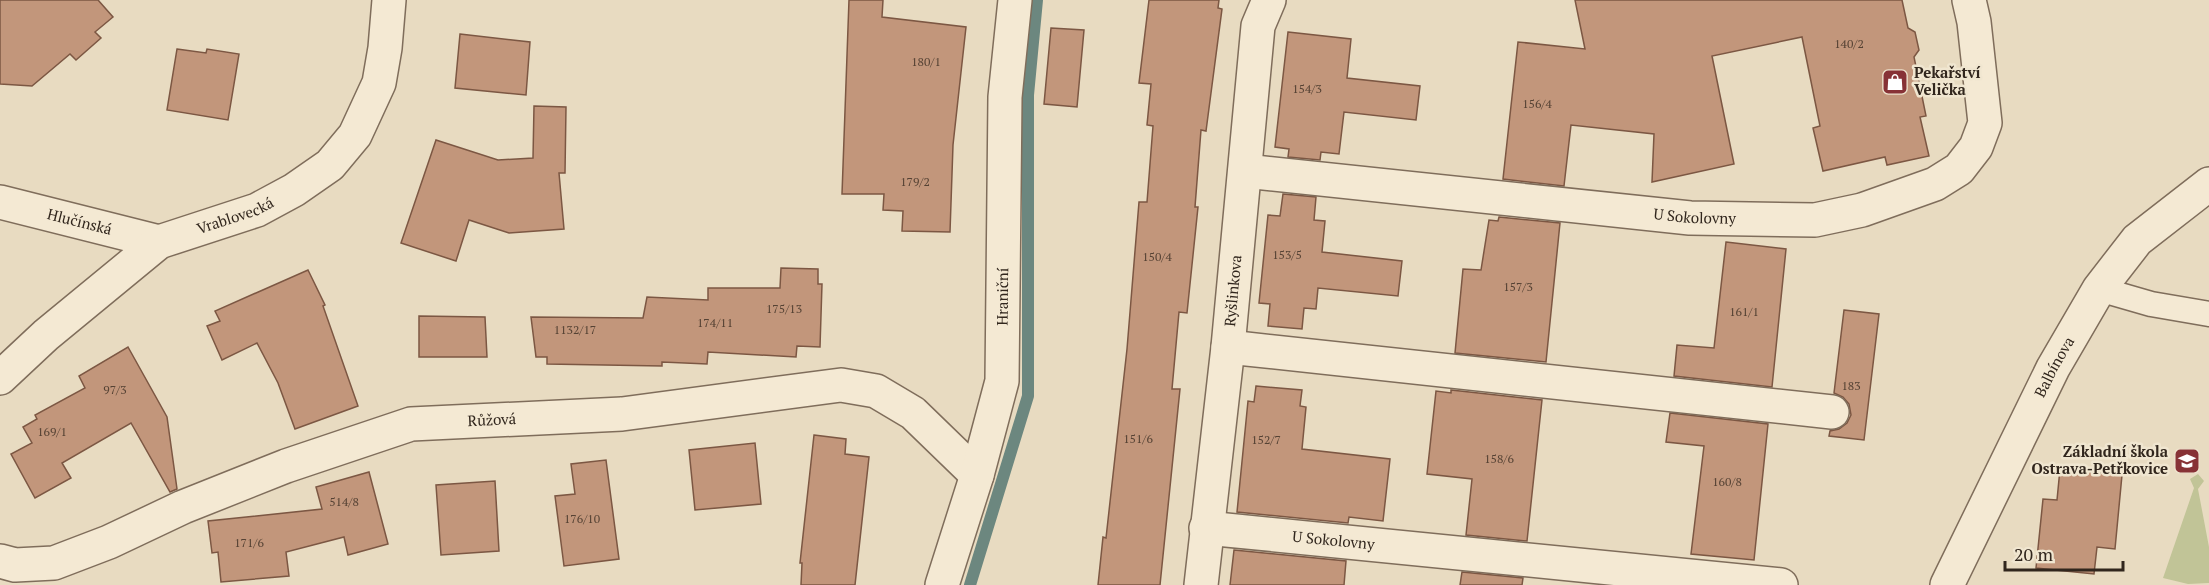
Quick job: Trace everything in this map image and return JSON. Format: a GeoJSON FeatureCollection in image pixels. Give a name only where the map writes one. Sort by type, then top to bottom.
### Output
{"type":"FeatureCollection","features":[{"type":"Feature","properties":{"kind":"street","name":"Vrablovecká"},"geometry":{"type":"LineString","coordinates":[[0,378],[46,335],[159,242],[257,210],[294,190],[330,165],[355,135],[379,83],[386,48],[389,0]]}},
{"type":"Feature","properties":{"kind":"street","name":"Hraniční"},"geometry":{"type":"LineString","coordinates":[[942,585],[977,475],[1002,381],[1005,97],[1015,0]]}},
{"type":"Feature","properties":{"kind":"street","name":"Ryšlinkova"},"geometry":{"type":"LineString","coordinates":[[1201,585],[1228,347],[1258,26],[1269,0]]}},
{"type":"Feature","properties":{"kind":"street","name":"U Sokolovny"},"geometry":{"type":"LineString","coordinates":[[1245,171],[1690,218],[1815,220],[1862,210],[1935,184],[1959,169],[1976,147],[1984,123],[1974,22],[1969,0]]}},
{"type":"Feature","properties":{"kind":"street","name":"Balbínova"},"geometry":{"type":"LineString","coordinates":[[1947,585],[2053,368],[2099,289],[2137,240],[2209,184]]}},
{"type":"Feature","properties":{"kind":"street","name":"Hlučínská"},"geometry":{"type":"LineString","coordinates":[[0,202],[159,242]]}},
{"type":"Feature","properties":{"kind":"street"},"geometry":{"type":"LineString","coordinates":[[1228,347],[1832,412]]}},
{"type":"Feature","properties":{"kind":"street","name":"Růžová"},"geometry":{"type":"LineString","coordinates":[[0,561],[15,565],[54,562],[109,542],[183,507],[286,466],[411,424],[622,414],[841,385],[876,391],[913,413],[977,475]]}},
{"type":"Feature","properties":{"kind":"street","name":"U Sokolovny"},"geometry":{"type":"LineString","coordinates":[[1206,528],[1781,585]]}},
{"type":"Feature","properties":{"kind":"lane"},"geometry":{"type":"LineString","coordinates":[[2099,289],[2151,304],[2209,314]]}},
{"type":"Feature","properties":{"kind":"green space"},"geometry":{"type":"Polygon","coordinates":[[[2198,474],[2204,481],[2198,489],[2209,547],[2209,583],[2188,584],[2163,578],[2194,488],[2190,479],[2198,474]]]}},
{"type":"Feature","properties":{"kind":"building"},"geometry":{"type":"Polygon","coordinates":[[[0,0],[98,0],[113,17],[95,32],[101,38],[76,60],[70,54],[32,86],[0,84],[0,0]]]}},
{"type":"Feature","properties":{"kind":"building"},"geometry":{"type":"Polygon","coordinates":[[[849,0],[883,0],[882,17],[966,27],[953,145],[950,232],[902,231],[903,211],[883,210],[884,194],[842,194],[849,0]]]}},
{"type":"Feature","properties":{"kind":"building"},"geometry":{"type":"Polygon","coordinates":[[[1149,0],[1219,0],[1218,8],[1222,9],[1206,131],[1201,130],[1195,207],[1198,207],[1187,313],[1179,312],[1172,389],[1180,389],[1160,585],[1098,585],[1103,537],[1106,538],[1127,349],[1139,202],[1147,202],[1153,126],[1147,125],[1151,84],[1139,83],[1149,0]]]}},
{"type":"Feature","properties":{"kind":"building"},"geometry":{"type":"Polygon","coordinates":[[[1575,0],[1902,0],[1908,28],[1915,32],[1919,50],[1914,57],[1926,116],[1920,117],[1929,156],[1887,165],[1885,157],[1823,171],[1813,128],[1820,126],[1802,37],[1712,56],[1734,164],[1652,182],[1654,134],[1571,125],[1564,186],[1503,179],[1518,42],[1585,49],[1575,0]]]}},
{"type":"Feature","properties":{"kind":"building"},"geometry":{"type":"Polygon","coordinates":[[[1051,28],[1084,30],[1077,107],[1044,104],[1051,28]]]}},
{"type":"Feature","properties":{"kind":"building"},"geometry":{"type":"Polygon","coordinates":[[[1288,32],[1351,39],[1347,78],[1420,86],[1416,120],[1344,112],[1339,154],[1321,152],[1320,160],[1288,157],[1289,149],[1275,147],[1288,32]]]}},
{"type":"Feature","properties":{"kind":"building"},"geometry":{"type":"Polygon","coordinates":[[[460,34],[530,42],[526,95],[455,88],[460,34]]]}},
{"type":"Feature","properties":{"kind":"building"},"geometry":{"type":"Polygon","coordinates":[[[177,49],[206,53],[207,49],[239,54],[228,120],[167,110],[177,49]]]}},
{"type":"Feature","properties":{"kind":"building"},"geometry":{"type":"Polygon","coordinates":[[[534,106],[566,107],[565,173],[559,173],[564,229],[509,233],[469,220],[456,261],[401,243],[436,140],[498,160],[533,158],[534,106]]]}},
{"type":"Feature","properties":{"kind":"building"},"geometry":{"type":"Polygon","coordinates":[[[1283,194],[1316,197],[1314,220],[1325,221],[1322,252],[1402,261],[1398,296],[1318,288],[1316,309],[1304,308],[1302,329],[1268,326],[1270,304],[1259,303],[1268,215],[1280,216],[1283,194]]]}},
{"type":"Feature","properties":{"kind":"building"},"geometry":{"type":"Polygon","coordinates":[[[1499,217],[1560,223],[1546,362],[1455,353],[1463,269],[1481,270],[1489,220],[1498,221],[1499,217]]]}},
{"type":"Feature","properties":{"kind":"building"},"geometry":{"type":"Polygon","coordinates":[[[1726,242],[1786,249],[1772,387],[1674,376],[1677,345],[1714,348],[1726,242]]]}},
{"type":"Feature","properties":{"kind":"building"},"geometry":{"type":"Polygon","coordinates":[[[781,268],[818,269],[818,284],[822,284],[820,347],[797,346],[796,357],[708,352],[707,364],[662,362],[662,366],[547,364],[547,357],[536,357],[531,317],[643,318],[647,297],[708,300],[708,288],[780,288],[781,268]]]}},
{"type":"Feature","properties":{"kind":"building"},"geometry":{"type":"Polygon","coordinates":[[[308,270],[325,305],[323,306],[358,406],[295,429],[278,383],[257,343],[222,360],[207,326],[220,321],[215,311],[308,270]]]}},
{"type":"Feature","properties":{"kind":"building"},"geometry":{"type":"Polygon","coordinates":[[[1844,310],[1879,314],[1864,440],[1829,436],[1830,431],[1839,429],[1847,423],[1851,415],[1849,404],[1843,397],[1834,393],[1844,310]]]}},
{"type":"Feature","properties":{"kind":"building"},"geometry":{"type":"Polygon","coordinates":[[[419,316],[485,317],[487,357],[419,357],[419,316]]]}},
{"type":"Feature","properties":{"kind":"building"},"geometry":{"type":"Polygon","coordinates":[[[128,347],[167,417],[177,489],[170,492],[131,423],[62,463],[71,478],[35,498],[11,454],[32,443],[23,427],[37,419],[35,415],[85,388],[79,376],[128,347]]]}},
{"type":"Feature","properties":{"kind":"building"},"geometry":{"type":"Polygon","coordinates":[[[1256,386],[1302,390],[1300,406],[1306,407],[1302,449],[1390,459],[1383,521],[1349,517],[1348,523],[1237,512],[1248,401],[1254,402],[1256,386]]]}},
{"type":"Feature","properties":{"kind":"building"},"geometry":{"type":"Polygon","coordinates":[[[1451,390],[1542,400],[1527,541],[1466,535],[1472,479],[1427,474],[1436,391],[1451,393],[1451,390]]]}},
{"type":"Feature","properties":{"kind":"building"},"geometry":{"type":"Polygon","coordinates":[[[1670,413],[1768,424],[1754,560],[1691,554],[1704,446],[1666,442],[1670,413]]]}},
{"type":"Feature","properties":{"kind":"building"},"geometry":{"type":"Polygon","coordinates":[[[814,435],[846,439],[845,454],[869,457],[855,585],[801,585],[802,563],[800,563],[814,435]]]}},
{"type":"Feature","properties":{"kind":"building"},"geometry":{"type":"Polygon","coordinates":[[[755,443],[761,504],[695,510],[689,450],[755,443]]]}},
{"type":"Feature","properties":{"kind":"building"},"geometry":{"type":"Polygon","coordinates":[[[606,460],[619,559],[564,566],[555,496],[575,494],[571,464],[606,460]]]}},
{"type":"Feature","properties":{"kind":"building"},"geometry":{"type":"Polygon","coordinates":[[[2060,469],[2122,475],[2115,549],[2097,547],[2094,574],[2036,568],[2043,499],[2057,500],[2060,469]]]}},
{"type":"Feature","properties":{"kind":"building"},"geometry":{"type":"Polygon","coordinates":[[[369,472],[388,544],[348,555],[344,537],[286,552],[289,576],[221,582],[218,552],[212,553],[208,521],[322,509],[316,487],[369,472]]]}},
{"type":"Feature","properties":{"kind":"building"},"geometry":{"type":"Polygon","coordinates":[[[495,481],[499,551],[441,555],[436,485],[495,481]]]}},
{"type":"Feature","properties":{"kind":"building"},"geometry":{"type":"Polygon","coordinates":[[[1234,550],[1346,561],[1344,585],[1230,585],[1234,550]]]}},
{"type":"Feature","properties":{"kind":"building"},"geometry":{"type":"Polygon","coordinates":[[[1462,572],[1523,578],[1522,585],[1460,585],[1462,572]]]}},
{"type":"Feature","properties":{"kind":"waterway"},"geometry":{"type":"LineString","coordinates":[[970,585],[1028,396],[1028,95],[1037,0]]}},
{"type":"Feature","properties":{"kind":"place","name":"Pekařství Velička"},"geometry":{"type":"Point","coordinates":[1895,82]}},
{"type":"Feature","properties":{"kind":"place","name":"Základní škola Ostrava-Petřkovice"},"geometry":{"type":"Point","coordinates":[2187,461]}}]}
